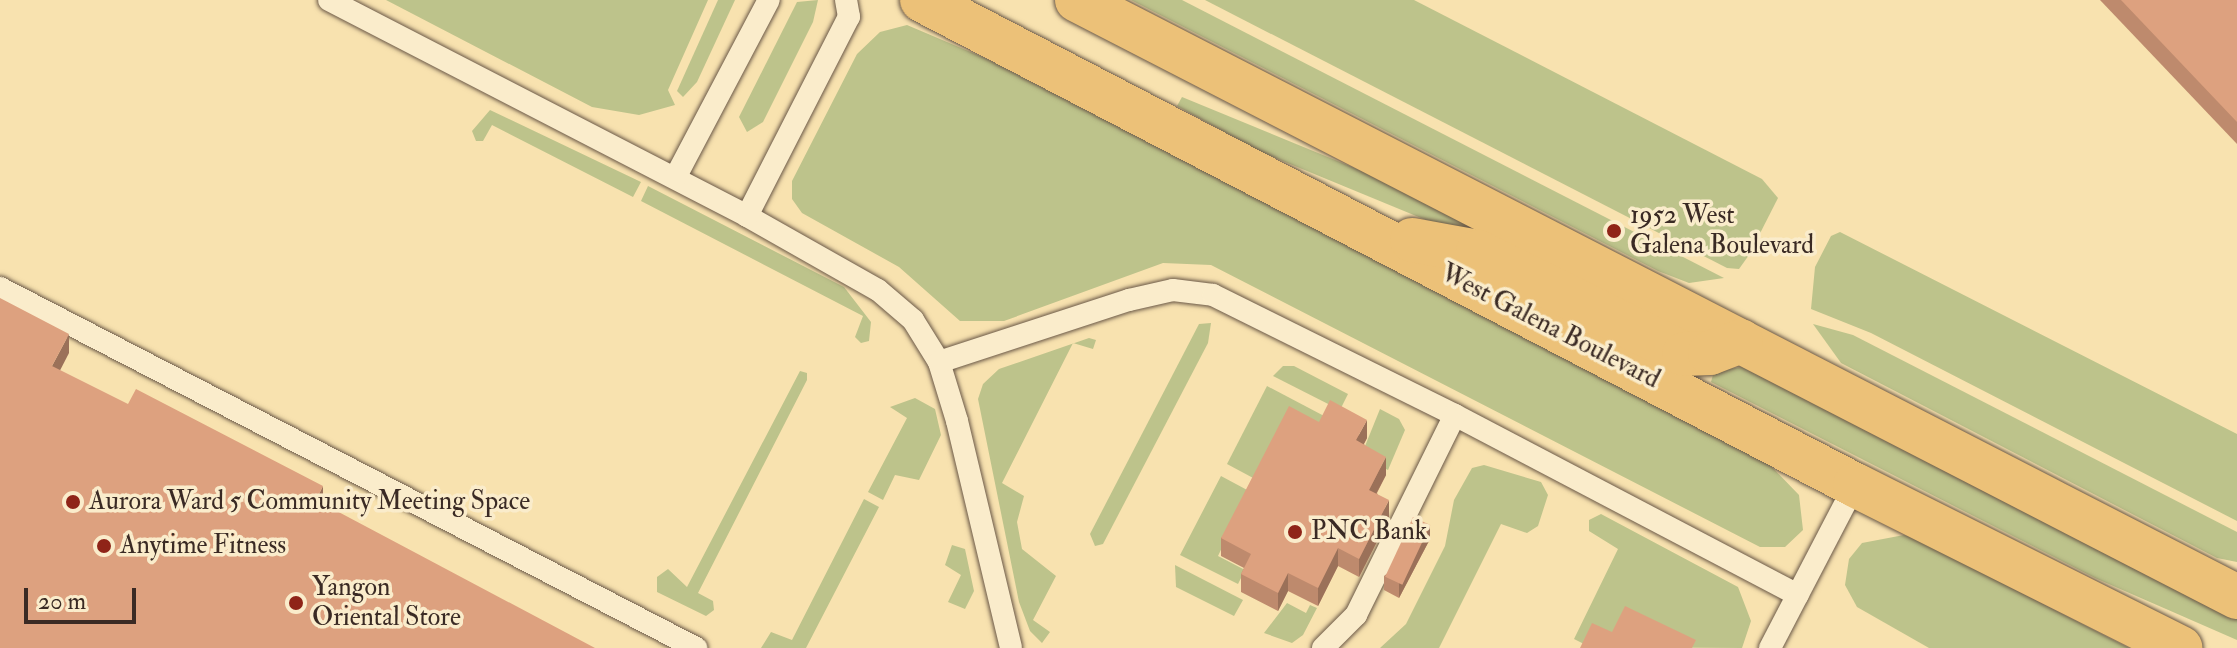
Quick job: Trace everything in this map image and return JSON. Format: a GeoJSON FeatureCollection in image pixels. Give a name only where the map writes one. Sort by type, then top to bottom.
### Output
{"type":"FeatureCollection","features":[{"type":"Feature","properties":{"kind":"main road","name":"West Galena Boulevard"},"geometry":{"type":"LineString","coordinates":[[922,0],[1855,485],[2181,648]]}},
{"type":"Feature","properties":{"kind":"main road"},"geometry":{"type":"LineString","coordinates":[[1077,0],[2237,597]]}},
{"type":"Feature","properties":{"kind":"main road"},"geometry":{"type":"LineString","coordinates":[[1366,231],[1478,252],[1684,354],[1710,353],[1741,341]]}},
{"type":"Feature","properties":{"kind":"lane"},"geometry":{"type":"LineString","coordinates":[[329,0],[747,216],[878,290],[913,320],[939,362],[1011,648]]}},
{"type":"Feature","properties":{"kind":"lane"},"geometry":{"type":"LineString","coordinates":[[675,178],[769,0]]}},
{"type":"Feature","properties":{"kind":"lane"},"geometry":{"type":"LineString","coordinates":[[747,216],[849,17],[846,0]]}},
{"type":"Feature","properties":{"kind":"lane"},"geometry":{"type":"LineString","coordinates":[[0,288],[696,648]]}},
{"type":"Feature","properties":{"kind":"lane"},"geometry":{"type":"LineString","coordinates":[[939,362],[1173,290],[1213,295],[1455,415],[1798,595]]}},
{"type":"Feature","properties":{"kind":"lane"},"geometry":{"type":"LineString","coordinates":[[1323,648],[1356,615],[1455,415]]}},
{"type":"Feature","properties":{"kind":"lane"},"geometry":{"type":"LineString","coordinates":[[1770,648],[1855,485]]}},
{"type":"Feature","properties":{"kind":"green space"},"geometry":{"type":"Polygon","coordinates":[[[386,0],[708,0],[668,90],[675,105],[639,115],[592,107],[386,0]]]}},
{"type":"Feature","properties":{"kind":"green space"},"geometry":{"type":"Polygon","coordinates":[[[718,0],[735,0],[697,82],[683,97],[677,91],[718,0]]]}},
{"type":"Feature","properties":{"kind":"green space"},"geometry":{"type":"Polygon","coordinates":[[[818,0],[813,22],[763,122],[747,132],[739,117],[797,2],[818,0]]]}},
{"type":"Feature","properties":{"kind":"green space"},"geometry":{"type":"Polygon","coordinates":[[[1131,0],[1182,0],[1724,278],[1689,283],[1658,271],[1131,0]]]}},
{"type":"Feature","properties":{"kind":"green space"},"geometry":{"type":"Polygon","coordinates":[[[1205,0],[1414,0],[1762,179],[1778,198],[1739,269],[1727,268],[1205,0]]]}},
{"type":"Feature","properties":{"kind":"green space"},"geometry":{"type":"Polygon","coordinates":[[[907,25],[987,59],[1767,462],[1799,495],[1803,530],[1785,547],[1760,547],[1211,265],[1163,263],[1004,321],[960,321],[899,267],[802,213],[792,199],[792,181],[857,54],[880,32],[907,25]]]}},
{"type":"Feature","properties":{"kind":"green space"},"geometry":{"type":"Polygon","coordinates":[[[1182,97],[1391,183],[1477,228],[1472,239],[1261,152],[1177,106],[1182,97]]]}},
{"type":"Feature","properties":{"kind":"green space"},"geometry":{"type":"Polygon","coordinates":[[[490,110],[641,182],[633,197],[492,125],[483,141],[476,141],[472,131],[490,110]]]}},
{"type":"Feature","properties":{"kind":"green space"},"geometry":{"type":"Polygon","coordinates":[[[648,186],[844,287],[871,322],[869,341],[861,343],[855,337],[863,316],[641,201],[648,186]]]}},
{"type":"Feature","properties":{"kind":"green space"},"geometry":{"type":"Polygon","coordinates":[[[1840,232],[2237,434],[2237,521],[1871,333],[1811,309],[1815,267],[1831,236],[1840,232]]]}},
{"type":"Feature","properties":{"kind":"green space"},"geometry":{"type":"Polygon","coordinates":[[[1211,323],[1208,343],[1103,544],[1095,546],[1090,534],[1199,324],[1211,323]]]}},
{"type":"Feature","properties":{"kind":"green space"},"geometry":{"type":"Polygon","coordinates":[[[1813,324],[1853,335],[2237,532],[2237,562],[2217,558],[1841,363],[1813,324]]]}},
{"type":"Feature","properties":{"kind":"green space"},"geometry":{"type":"Polygon","coordinates":[[[1089,338],[1096,340],[1093,349],[1074,343],[1089,338]]]}},
{"type":"Feature","properties":{"kind":"green space"},"geometry":{"type":"Polygon","coordinates":[[[1073,344],[1002,483],[1024,496],[1017,522],[1022,549],[1056,576],[1033,620],[1050,632],[1042,643],[1030,631],[1019,602],[978,399],[983,384],[999,369],[1073,344]]]}},
{"type":"Feature","properties":{"kind":"green space"},"geometry":{"type":"Polygon","coordinates":[[[1283,366],[1294,366],[1348,394],[1340,410],[1273,376],[1283,366]]]}},
{"type":"Feature","properties":{"kind":"green space"},"geometry":{"type":"Polygon","coordinates":[[[1742,367],[2237,619],[2237,640],[2095,578],[1711,382],[1714,371],[1742,367]]]}},
{"type":"Feature","properties":{"kind":"green space"},"geometry":{"type":"Polygon","coordinates":[[[800,371],[807,373],[807,380],[698,593],[713,601],[714,610],[706,616],[657,592],[657,577],[668,569],[687,587],[800,371]]]}},
{"type":"Feature","properties":{"kind":"green space"},"geometry":{"type":"Polygon","coordinates":[[[1267,386],[1326,417],[1255,479],[1227,464],[1267,386]]]}},
{"type":"Feature","properties":{"kind":"green space"},"geometry":{"type":"Polygon","coordinates":[[[915,398],[935,409],[941,435],[919,480],[895,475],[883,500],[868,492],[907,418],[890,407],[915,398]]]}},
{"type":"Feature","properties":{"kind":"green space"},"geometry":{"type":"Polygon","coordinates":[[[1380,409],[1399,419],[1405,430],[1388,470],[1361,456],[1380,409]]]}},
{"type":"Feature","properties":{"kind":"green space"},"geometry":{"type":"Polygon","coordinates":[[[1484,465],[1541,482],[1548,495],[1538,526],[1527,533],[1501,524],[1439,648],[1380,648],[1406,624],[1445,546],[1454,500],[1472,468],[1484,465]]]}},
{"type":"Feature","properties":{"kind":"green space"},"geometry":{"type":"Polygon","coordinates":[[[1221,476],[1249,491],[1218,556],[1245,570],[1238,584],[1180,555],[1221,476]]]}},
{"type":"Feature","properties":{"kind":"green space"},"geometry":{"type":"Polygon","coordinates":[[[864,499],[879,507],[806,648],[761,648],[771,632],[792,640],[864,499]]]}},
{"type":"Feature","properties":{"kind":"green space"},"geometry":{"type":"Polygon","coordinates":[[[1601,514],[1738,587],[1751,621],[1742,648],[1590,647],[1574,639],[1618,549],[1589,531],[1589,520],[1601,514]]]}},
{"type":"Feature","properties":{"kind":"green space"},"geometry":{"type":"Polygon","coordinates":[[[1904,535],[2129,648],[1929,648],[1857,607],[1845,585],[1849,559],[1862,543],[1904,535]]]}},
{"type":"Feature","properties":{"kind":"green space"},"geometry":{"type":"Polygon","coordinates":[[[952,545],[965,549],[974,591],[965,609],[948,602],[961,575],[945,565],[952,545]]]}},
{"type":"Feature","properties":{"kind":"green space"},"geometry":{"type":"Polygon","coordinates":[[[1175,565],[1243,600],[1234,616],[1176,587],[1175,565]]]}},
{"type":"Feature","properties":{"kind":"green space"},"geometry":{"type":"Polygon","coordinates":[[[1287,603],[1306,613],[1310,605],[1317,608],[1303,635],[1292,643],[1264,633],[1287,603]]]}},
{"type":"Feature","properties":{"kind":"building"},"geometry":{"type":"Polygon","coordinates":[[[2121,0],[2237,0],[2237,122],[2121,0]]]}},
{"type":"Feature","properties":{"kind":"building"},"geometry":{"type":"Polygon","coordinates":[[[0,298],[69,334],[52,366],[128,404],[136,389],[323,486],[316,500],[595,648],[0,648],[0,298]]]}},
{"type":"Feature","properties":{"kind":"building","name":"PNC Bank"},"geometry":{"type":"Polygon","coordinates":[[[1330,400],[1367,420],[1356,440],[1386,457],[1369,490],[1389,500],[1359,559],[1338,548],[1318,588],[1288,573],[1278,593],[1241,574],[1251,554],[1221,538],[1289,406],[1319,422],[1330,400]]]}},
{"type":"Feature","properties":{"kind":"building"},"geometry":{"type":"Polygon","coordinates":[[[1413,517],[1430,525],[1402,585],[1385,577],[1413,517]]]}},
{"type":"Feature","properties":{"kind":"building"},"geometry":{"type":"Polygon","coordinates":[[[1625,606],[1696,640],[1692,648],[1580,648],[1592,623],[1612,632],[1625,606]]]}},
{"type":"Feature","properties":{"kind":"place","name":"1952 West Galena Boulevard"},"geometry":{"type":"Point","coordinates":[1614,231]}},
{"type":"Feature","properties":{"kind":"place","name":"Aurora Ward 5 Community Meeting Space"},"geometry":{"type":"Point","coordinates":[73,502]}},
{"type":"Feature","properties":{"kind":"place","name":"PNC Bank"},"geometry":{"type":"Point","coordinates":[1295,532]}},
{"type":"Feature","properties":{"kind":"place","name":"Anytime Fitness"},"geometry":{"type":"Point","coordinates":[104,546]}},
{"type":"Feature","properties":{"kind":"place","name":"Yangon Oriental Store"},"geometry":{"type":"Point","coordinates":[296,603]}}]}
